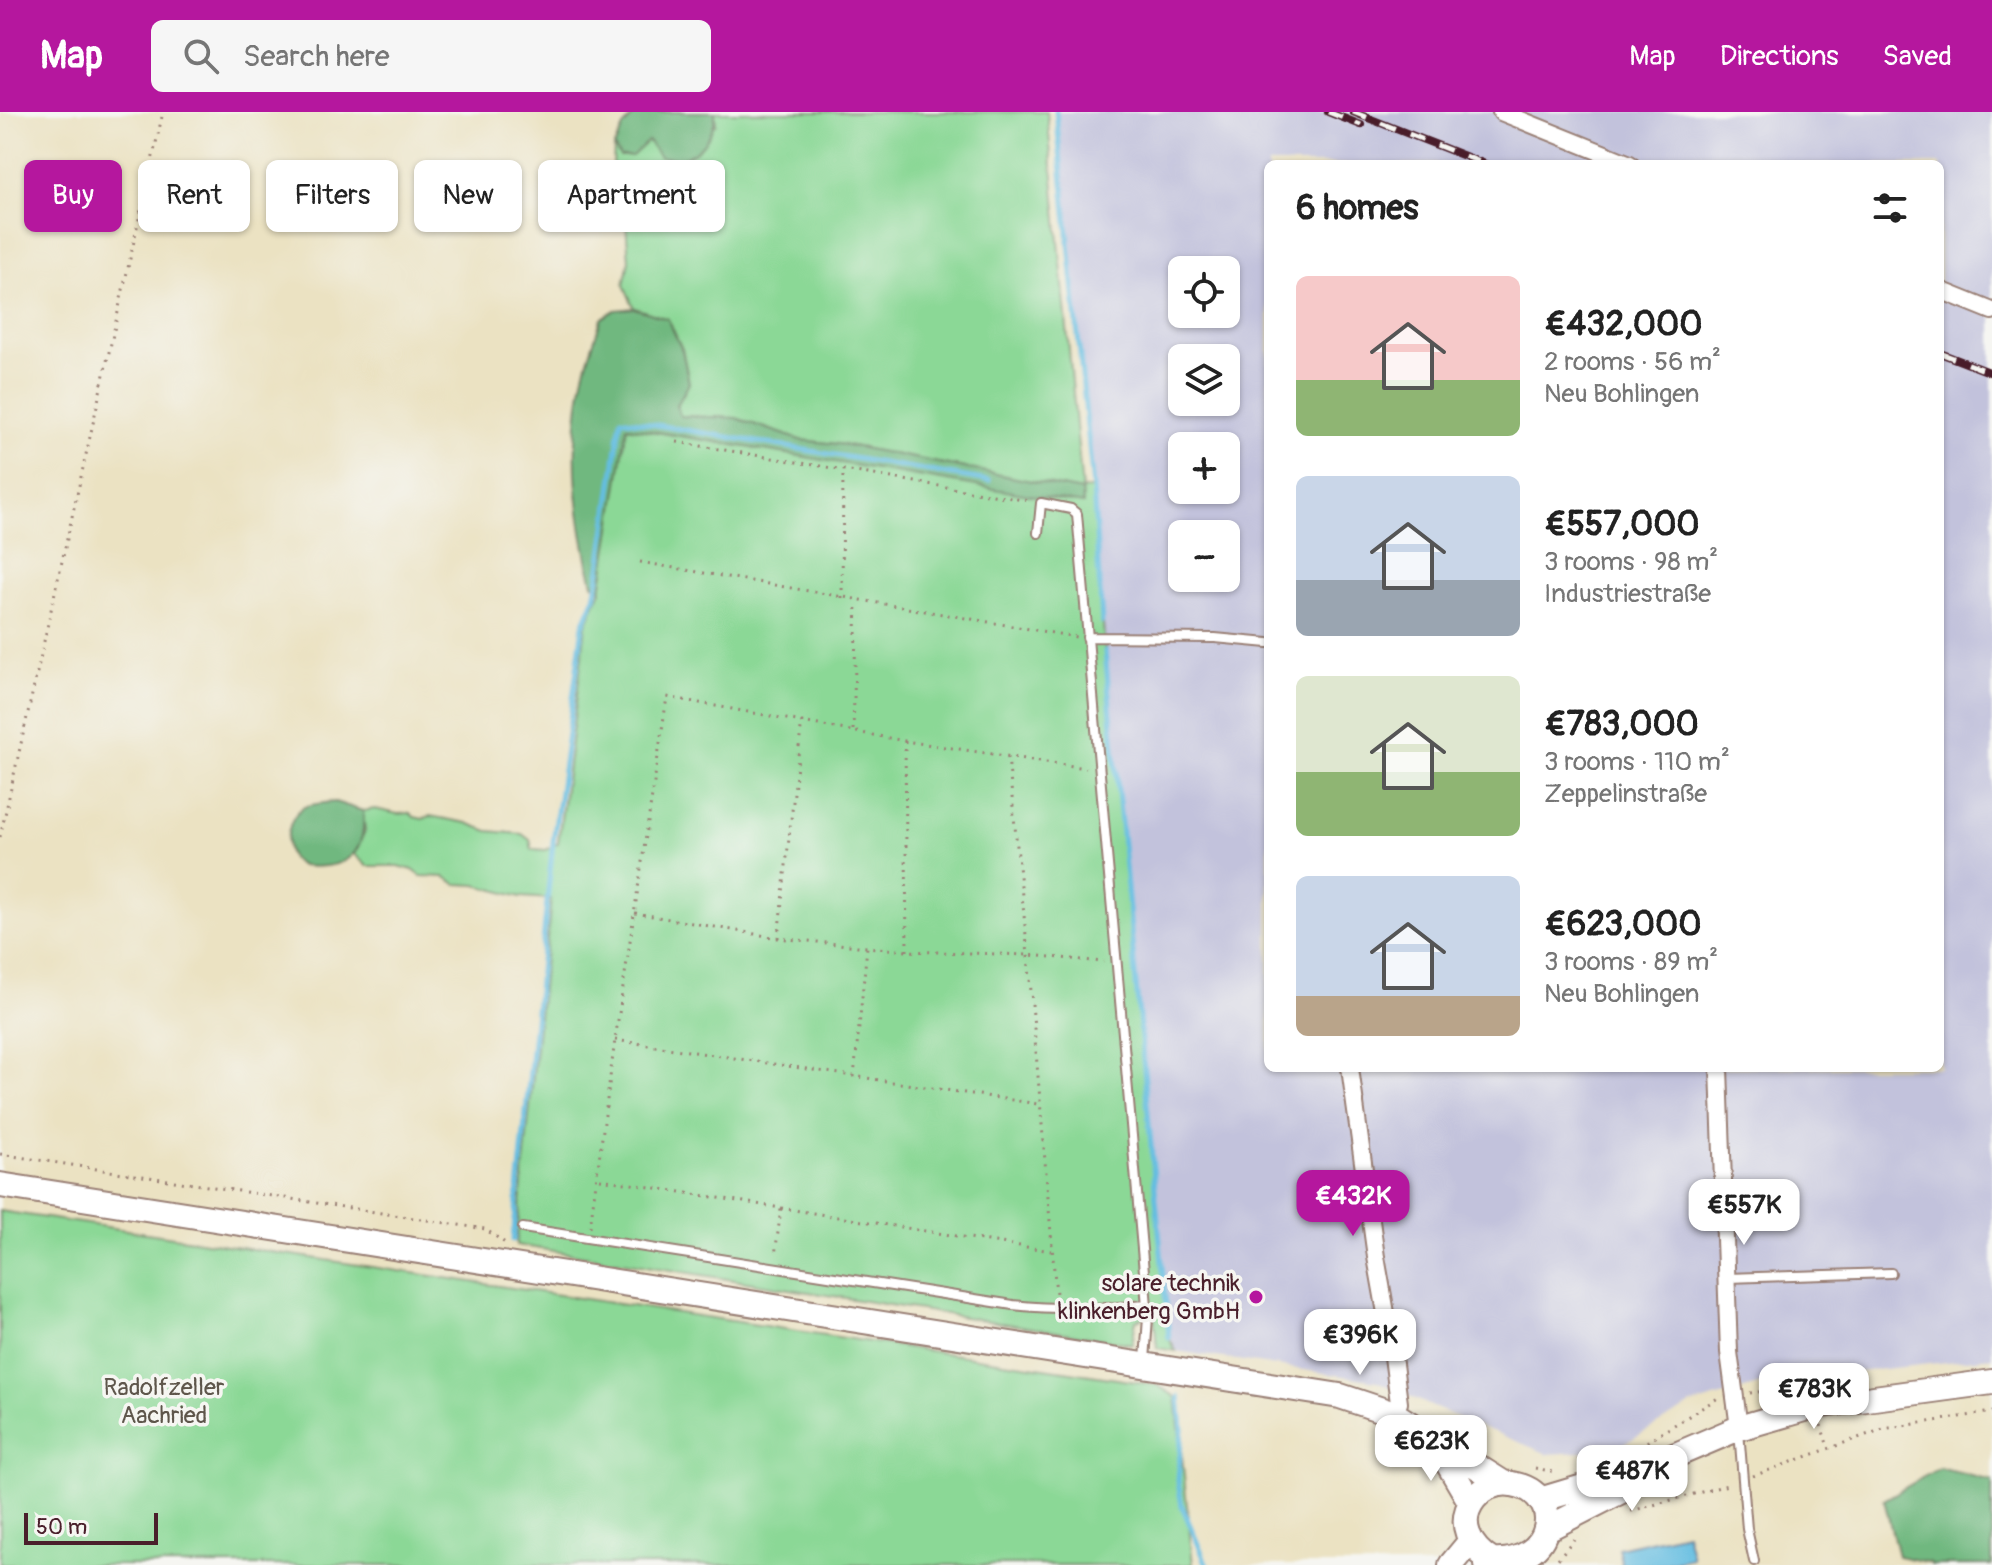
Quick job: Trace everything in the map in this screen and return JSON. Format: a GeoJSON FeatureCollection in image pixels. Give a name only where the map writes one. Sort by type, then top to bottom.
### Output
{"type":"FeatureCollection","features":[{"type":"Feature","properties":{"kind":"main road"},"geometry":{"type":"LineString","coordinates":[[0,1185],[1340,1396],[1394,1414],[1503,1483],[1522,1486],[1540,1500],[1545,1510],[1547,1529],[1544,1540],[1534,1553],[1521,1562],[1489,1563],[1470,1542],[1466,1528],[1471,1503],[1481,1492],[1503,1483]]}},
{"type":"Feature","properties":{"kind":"main road"},"geometry":{"type":"LineString","coordinates":[[1540,1500],[1637,1460],[1815,1406],[1992,1382]]}},
{"type":"Feature","properties":{"kind":"main road"},"geometry":{"type":"LineString","coordinates":[[1432,1438],[1471,1503]]}},
{"type":"Feature","properties":{"kind":"main road"},"geometry":{"type":"LineString","coordinates":[[1547,1529],[1627,1488],[1637,1460]]}},
{"type":"Feature","properties":{"kind":"main road"},"geometry":{"type":"LineString","coordinates":[[1451,1565],[1470,1542]]}},
{"type":"Feature","properties":{"kind":"street"},"geometry":{"type":"LineString","coordinates":[[1501,112],[1620,160]]}},
{"type":"Feature","properties":{"kind":"street"},"geometry":{"type":"LineString","coordinates":[[1944,292],[1992,311]]}},
{"type":"Feature","properties":{"kind":"street"},"geometry":{"type":"LineString","coordinates":[[1351,1072],[1399,1403],[1394,1414]]}},
{"type":"Feature","properties":{"kind":"street"},"geometry":{"type":"LineString","coordinates":[[1719,1072],[1729,1352],[1739,1428]]}},
{"type":"Feature","properties":{"kind":"lane"},"geometry":{"type":"LineString","coordinates":[[1038,533],[1041,503],[1071,509],[1077,514],[1146,1305],[1145,1366]]}},
{"type":"Feature","properties":{"kind":"lane"},"geometry":{"type":"LineString","coordinates":[[1087,637],[1215,638],[1264,643]]}},
{"type":"Feature","properties":{"kind":"lane"},"geometry":{"type":"LineString","coordinates":[[523,1228],[1013,1305],[1058,1310],[1146,1305]]}},
{"type":"Feature","properties":{"kind":"lane"},"geometry":{"type":"LineString","coordinates":[[1726,1278],[1891,1273]]}},
{"type":"Feature","properties":{"kind":"lane"},"geometry":{"type":"LineString","coordinates":[[1739,1428],[1747,1529],[1754,1561]]}},
{"type":"Feature","properties":{"kind":"path"},"geometry":{"type":"LineString","coordinates":[[0,837],[163,112]]}},
{"type":"Feature","properties":{"kind":"path"},"geometry":{"type":"LineString","coordinates":[[677,442],[1041,503]]}},
{"type":"Feature","properties":{"kind":"path"},"geometry":{"type":"LineString","coordinates":[[842,598],[843,471]]}},
{"type":"Feature","properties":{"kind":"path"},"geometry":{"type":"LineString","coordinates":[[640,562],[1069,637],[1087,637]]}},
{"type":"Feature","properties":{"kind":"path"},"geometry":{"type":"LineString","coordinates":[[853,730],[857,601]]}},
{"type":"Feature","properties":{"kind":"path"},"geometry":{"type":"LineString","coordinates":[[588,1238],[667,697],[905,741],[1099,768]]}},
{"type":"Feature","properties":{"kind":"path"},"geometry":{"type":"LineString","coordinates":[[778,938],[802,720]]}},
{"type":"Feature","properties":{"kind":"path"},"geometry":{"type":"LineString","coordinates":[[905,741],[907,951]]}},
{"type":"Feature","properties":{"kind":"path"},"geometry":{"type":"LineString","coordinates":[[1008,757],[1058,1310]]}},
{"type":"Feature","properties":{"kind":"path"},"geometry":{"type":"LineString","coordinates":[[635,913],[778,938],[867,947],[1115,961]]}},
{"type":"Feature","properties":{"kind":"path"},"geometry":{"type":"LineString","coordinates":[[854,1077],[867,947]]}},
{"type":"Feature","properties":{"kind":"path"},"geometry":{"type":"LineString","coordinates":[[615,1040],[1039,1104]]}},
{"type":"Feature","properties":{"kind":"path"},"geometry":{"type":"LineString","coordinates":[[598,1178],[1051,1251]]}},
{"type":"Feature","properties":{"kind":"path"},"geometry":{"type":"LineString","coordinates":[[774,1268],[781,1208]]}},
{"type":"Feature","properties":{"kind":"path"},"geometry":{"type":"LineString","coordinates":[[1637,1460],[1715,1398],[1735,1395]]}},
{"type":"Feature","properties":{"kind":"path"},"geometry":{"type":"LineString","coordinates":[[1625,1513],[1703,1493],[1883,1429],[1992,1412]]}},
{"type":"Feature","properties":{"kind":"path"},"geometry":{"type":"LineString","coordinates":[[1553,1565],[1574,1539],[1584,1533]]}},
{"type":"Feature","properties":{"kind":"shaded area"},"geometry":{"type":"Polygon","coordinates":[[[1056,112],[1992,112],[1992,1357],[1768,1382],[1691,1405],[1613,1450],[1548,1454],[1377,1381],[1176,1351],[1169,1338],[1056,112]]]}},
{"type":"Feature","properties":{"kind":"green space"},"geometry":{"type":"Polygon","coordinates":[[[637,112],[715,112],[715,119],[706,141],[688,156],[660,157],[648,141],[632,156],[620,156],[614,147],[623,127],[637,112]]]}},
{"type":"Feature","properties":{"kind":"green space"},"geometry":{"type":"Polygon","coordinates":[[[715,112],[1047,112],[1082,490],[1093,487],[1105,651],[1169,1338],[1176,1351],[1157,1348],[1154,1315],[1136,1320],[1132,1344],[516,1245],[551,899],[521,897],[476,885],[457,884],[445,877],[421,876],[398,866],[367,866],[354,854],[365,831],[363,811],[375,809],[410,813],[423,819],[430,816],[467,823],[488,831],[522,834],[530,840],[532,849],[546,850],[558,843],[586,625],[601,590],[626,427],[1083,503],[1082,491],[847,445],[800,440],[736,418],[679,416],[677,405],[689,383],[682,349],[668,319],[634,308],[624,285],[629,260],[627,232],[725,232],[725,160],[613,160],[614,147],[620,156],[648,141],[716,124],[715,112]]]}},
{"type":"Feature","properties":{"kind":"green space"},"geometry":{"type":"Polygon","coordinates":[[[634,308],[668,319],[682,350],[689,383],[677,405],[680,416],[736,418],[800,440],[847,445],[1082,491],[1083,504],[627,427],[601,590],[593,584],[582,535],[576,459],[578,409],[601,319],[615,310],[634,308]]]}},
{"type":"Feature","properties":{"kind":"green space"},"geometry":{"type":"Polygon","coordinates":[[[335,802],[363,811],[361,840],[356,850],[350,857],[329,866],[301,866],[292,858],[288,845],[289,831],[297,812],[306,806],[335,802]]]}},
{"type":"Feature","properties":{"kind":"green space","name":"Radolfzeller Aachried"},"geometry":{"type":"Polygon","coordinates":[[[0,1211],[1157,1385],[1176,1397],[1193,1565],[0,1565],[0,1211]]]}},
{"type":"Feature","properties":{"kind":"green space"},"geometry":{"type":"Polygon","coordinates":[[[1939,1468],[1992,1481],[1992,1565],[1931,1565],[1898,1556],[1884,1500],[1939,1468]]]}},
{"type":"Feature","properties":{"kind":"water"},"geometry":{"type":"Polygon","coordinates":[[[1686,1533],[1692,1558],[1661,1565],[1622,1565],[1618,1548],[1686,1533]]]}},
{"type":"Feature","properties":{"kind":"waterway"},"geometry":{"type":"LineString","coordinates":[[1056,112],[1093,487],[1102,622]]}},
{"type":"Feature","properties":{"kind":"waterway"},"geometry":{"type":"LineString","coordinates":[[513,1240],[553,842],[583,625],[598,583],[621,419],[989,481]]}},
{"type":"Feature","properties":{"kind":"waterway"},"geometry":{"type":"LineString","coordinates":[[1105,651],[1169,1338]]}},
{"type":"Feature","properties":{"kind":"waterway"},"geometry":{"type":"LineString","coordinates":[[1179,1397],[1182,1429],[1178,1481],[1182,1506],[1207,1565]]}},
{"type":"Feature","properties":{"kind":"railway"},"geometry":{"type":"LineString","coordinates":[[1328,112],[1361,125]]}},
{"type":"Feature","properties":{"kind":"railway"},"geometry":{"type":"LineString","coordinates":[[1353,112],[1475,160]]}},
{"type":"Feature","properties":{"kind":"railway"},"geometry":{"type":"LineString","coordinates":[[1944,355],[1992,373]]}},
{"type":"Feature","properties":{"kind":"place","name":"solare technik klinkenberg GmbH"},"geometry":{"type":"Point","coordinates":[1256,1297]}}]}
